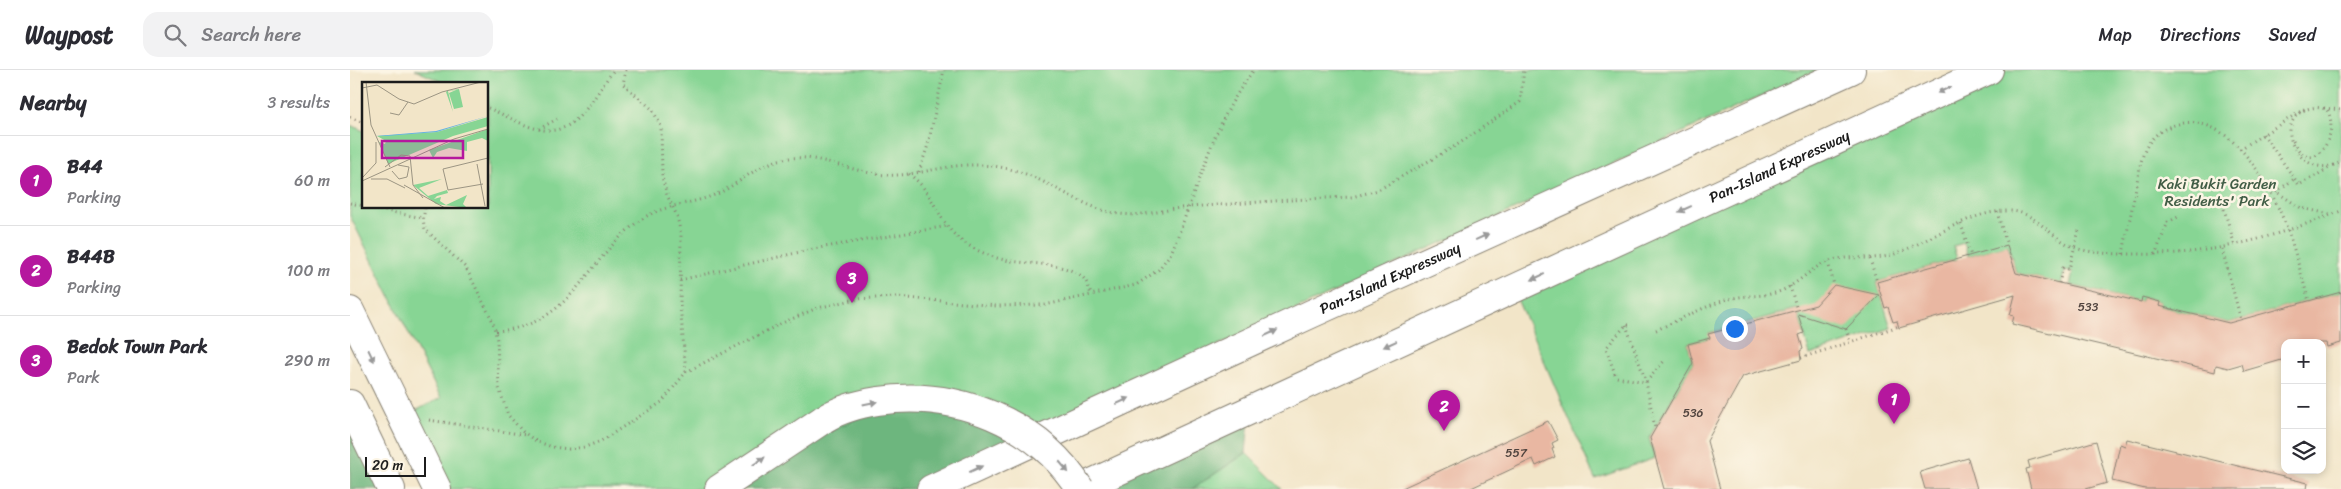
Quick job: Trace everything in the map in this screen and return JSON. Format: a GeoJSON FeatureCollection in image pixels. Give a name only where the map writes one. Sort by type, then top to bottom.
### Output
{"type":"FeatureCollection","features":[{"type":"Feature","properties":{"kind":"main road","name":"Pan-Island Expressway"},"geometry":{"type":"LineString","coordinates":[[931,489],[1329,306],[1851,70]]}},
{"type":"Feature","properties":{"kind":"main road","name":"Pan-Island Expressway"},"geometry":{"type":"LineString","coordinates":[[1080,489],[1989,70]]}},
{"type":"Feature","properties":{"kind":"main road"},"geometry":{"type":"LineString","coordinates":[[350,311],[437,489]]}},
{"type":"Feature","properties":{"kind":"main road"},"geometry":{"type":"LineString","coordinates":[[719,489],[824,419],[852,407],[889,400],[925,399],[966,405],[994,416],[1034,439],[1060,462],[1080,489]]}},
{"type":"Feature","properties":{"kind":"main road"},"geometry":{"type":"LineString","coordinates":[[350,404],[391,489]]}},
{"type":"Feature","properties":{"kind":"path"},"geometry":{"type":"LineString","coordinates":[[489,108],[539,129],[555,131],[568,126],[588,106],[614,70]]}},
{"type":"Feature","properties":{"kind":"path"},"geometry":{"type":"LineString","coordinates":[[626,70],[623,84],[652,109],[659,120],[662,133],[662,177],[677,216],[681,235],[680,311],[686,372]]}},
{"type":"Feature","properties":{"kind":"path"},"geometry":{"type":"LineString","coordinates":[[919,172],[928,146],[944,70]]}},
{"type":"Feature","properties":{"kind":"path"},"geometry":{"type":"LineString","coordinates":[[401,416],[527,435],[547,445],[563,449],[580,448],[596,444],[662,402],[686,372],[798,315],[837,303],[870,298],[897,297],[997,306],[1029,306],[1136,285],[1158,270],[1171,253],[1222,124],[1241,88],[1254,70]]}},
{"type":"Feature","properties":{"kind":"path"},"geometry":{"type":"LineString","coordinates":[[496,331],[520,328],[547,316],[564,302],[628,230],[652,213],[718,193],[756,169],[786,159],[817,159],[887,176],[954,166],[992,166],[1029,176],[1111,213],[1132,215],[1188,208],[1352,197],[1373,192],[1457,145],[1520,102],[1524,70]]}},
{"type":"Feature","properties":{"kind":"path"},"geometry":{"type":"LineString","coordinates":[[2335,116],[2320,108],[2307,109],[2297,116],[2291,129],[2292,141],[2297,153],[2305,162],[2322,167],[2340,163]]}},
{"type":"Feature","properties":{"kind":"path"},"geometry":{"type":"LineString","coordinates":[[2240,149],[2302,109],[2341,110]]}},
{"type":"Feature","properties":{"kind":"path"},"geometry":{"type":"LineString","coordinates":[[350,117],[362,122]]}},
{"type":"Feature","properties":{"kind":"path"},"geometry":{"type":"LineString","coordinates":[[539,129],[557,119]]}},
{"type":"Feature","properties":{"kind":"path"},"geometry":{"type":"LineString","coordinates":[[2123,254],[2143,156],[2155,136],[2172,126],[2199,123],[2218,129],[2240,149],[2266,185],[2288,230],[2309,301]]}},
{"type":"Feature","properties":{"kind":"path"},"geometry":{"type":"LineString","coordinates":[[2263,134],[2299,185],[2334,165]]}},
{"type":"Feature","properties":{"kind":"path"},"geometry":{"type":"LineString","coordinates":[[2292,141],[2296,148],[2306,154],[2313,156],[2325,155]]}},
{"type":"Feature","properties":{"kind":"path"},"geometry":{"type":"LineString","coordinates":[[909,174],[928,192],[948,226],[961,240],[992,256],[1011,262],[1054,267],[1078,274],[1087,282],[1091,295]]}},
{"type":"Feature","properties":{"kind":"path"},"geometry":{"type":"LineString","coordinates":[[2276,192],[2294,178]]}},
{"type":"Feature","properties":{"kind":"path"},"geometry":{"type":"LineString","coordinates":[[2266,185],[2308,211],[2334,214]]}},
{"type":"Feature","properties":{"kind":"path"},"geometry":{"type":"LineString","coordinates":[[375,209],[423,218]]}},
{"type":"Feature","properties":{"kind":"path"},"geometry":{"type":"LineString","coordinates":[[425,209],[423,218],[428,233],[466,268],[496,331],[502,399],[511,419],[527,435]]}},
{"type":"Feature","properties":{"kind":"path"},"geometry":{"type":"LineString","coordinates":[[2224,209],[2235,246]]}},
{"type":"Feature","properties":{"kind":"path"},"geometry":{"type":"LineString","coordinates":[[1656,330],[1728,299],[1763,296],[1790,286],[1809,272],[1828,262],[1846,258],[1870,258],[1897,253],[1961,224],[1997,212],[2012,210],[2027,215],[2052,236],[2075,248],[2123,254],[2155,255],[2222,249],[2235,246],[2341,211]]}},
{"type":"Feature","properties":{"kind":"path"},"geometry":{"type":"LineString","coordinates":[[1997,212],[2007,245]]}},
{"type":"Feature","properties":{"kind":"path"},"geometry":{"type":"LineString","coordinates":[[2155,255],[2168,222],[2178,217]]}},
{"type":"Feature","properties":{"kind":"path"},"geometry":{"type":"LineString","coordinates":[[1961,224],[1971,256]]}},
{"type":"Feature","properties":{"kind":"path"},"geometry":{"type":"LineString","coordinates":[[680,280],[813,249],[948,226]]}},
{"type":"Feature","properties":{"kind":"path"},"geometry":{"type":"LineString","coordinates":[[2059,283],[2062,268],[2069,269],[2079,230]]}},
{"type":"Feature","properties":{"kind":"path"},"geometry":{"type":"LineString","coordinates":[[2222,249],[2242,320]]}},
{"type":"Feature","properties":{"kind":"path"},"geometry":{"type":"LineString","coordinates":[[1870,258],[1878,282]]}},
{"type":"Feature","properties":{"kind":"path"},"geometry":{"type":"LineString","coordinates":[[1828,262],[1834,285]]}},
{"type":"Feature","properties":{"kind":"path"},"geometry":{"type":"LineString","coordinates":[[1790,286],[1797,310]]}},
{"type":"Feature","properties":{"kind":"path"},"geometry":{"type":"LineString","coordinates":[[1646,382],[1616,377],[1606,348],[1627,325],[1646,382],[1655,428]]}},
{"type":"Feature","properties":{"kind":"path"},"geometry":{"type":"LineString","coordinates":[[1801,358],[1899,326]]}},
{"type":"Feature","properties":{"kind":"path"},"geometry":{"type":"LineString","coordinates":[[1846,329],[1850,342]]}},
{"type":"Feature","properties":{"kind":"path"},"geometry":{"type":"LineString","coordinates":[[1646,382],[1666,359]]}},
{"type":"Feature","properties":{"kind":"green space"},"geometry":{"type":"Polygon","coordinates":[[[415,70],[1818,70],[1033,430],[744,460],[704,489],[441,489],[405,416],[441,398],[350,216],[350,125],[362,130],[362,209],[489,209],[489,82],[442,82],[415,70]]]}},
{"type":"Feature","properties":{"kind":"green space","name":"Kaki Bukit Garden Residents' Park"},"geometry":{"type":"Polygon","coordinates":[[[2008,70],[2341,70],[2341,292],[2229,323],[2159,306],[2160,302],[2142,297],[2140,302],[2070,285],[2073,273],[2065,271],[2061,284],[2016,273],[2008,245],[1968,256],[1964,243],[1953,246],[1957,259],[1877,282],[1891,328],[1810,355],[1797,309],[1709,333],[1710,338],[1688,344],[1693,363],[1649,438],[1655,458],[1595,479],[1514,292],[2008,70]]]}},
{"type":"Feature","properties":{"kind":"green space"},"geometry":{"type":"Polygon","coordinates":[[[900,399],[1032,443],[931,489],[719,489],[747,468],[900,399]]]}},
{"type":"Feature","properties":{"kind":"green space"},"geometry":{"type":"Polygon","coordinates":[[[350,404],[391,489],[350,489],[350,404]]]}},
{"type":"Feature","properties":{"kind":"green space"},"geometry":{"type":"Polygon","coordinates":[[[1250,409],[1246,453],[1192,489],[1079,489],[1250,409]]]}},
{"type":"Feature","properties":{"kind":"green space"},"geometry":{"type":"Polygon","coordinates":[[[1246,453],[1282,489],[1192,489],[1246,453]]]}},
{"type":"Feature","properties":{"kind":"building"},"geometry":{"type":"Polygon","coordinates":[[[2007,245],[2016,273],[2141,302],[2142,297],[2160,302],[2159,306],[2229,323],[2341,292],[2341,343],[2327,347],[2326,339],[2281,339],[2281,360],[2244,371],[2242,364],[2228,368],[2216,365],[2215,372],[2012,324],[2014,316],[2010,315],[2015,295],[1899,328],[1897,321],[1893,322],[1888,307],[1885,308],[1877,282],[2007,245]]]}},
{"type":"Feature","properties":{"kind":"building"},"geometry":{"type":"Polygon","coordinates":[[[1834,285],[1879,295],[1846,329],[1798,314],[1804,333],[1799,335],[1803,349],[1800,351],[1801,360],[1743,376],[1707,441],[1720,489],[1664,489],[1650,438],[1693,363],[1688,344],[1710,338],[1708,334],[1816,305],[1834,285]]]}},
{"type":"Feature","properties":{"kind":"building"},"geometry":{"type":"Polygon","coordinates":[[[1548,421],[1558,440],[1552,443],[1555,457],[1536,466],[1533,459],[1469,489],[1400,489],[1548,421]]]}},
{"type":"Feature","properties":{"kind":"building"},"geometry":{"type":"Polygon","coordinates":[[[2127,439],[2308,483],[2307,489],[2145,489],[2112,481],[2120,444],[2125,446],[2127,439]]]}},
{"type":"Feature","properties":{"kind":"building"},"geometry":{"type":"Polygon","coordinates":[[[2096,441],[2107,483],[2086,489],[2031,489],[2026,469],[2030,468],[2028,461],[2096,441]]]}},
{"type":"Feature","properties":{"kind":"building"},"geometry":{"type":"Polygon","coordinates":[[[1968,458],[1977,489],[1925,489],[1920,472],[1968,458]]]}},
{"type":"Feature","properties":{"kind":"place","name":"Bedok Town Park"},"geometry":{"type":"Point","coordinates":[852,303]}},
{"type":"Feature","properties":{"kind":"place","name":"B44"},"geometry":{"type":"Point","coordinates":[1894,424]}},
{"type":"Feature","properties":{"kind":"place","name":"B44B"},"geometry":{"type":"Point","coordinates":[1444,431]}}]}
